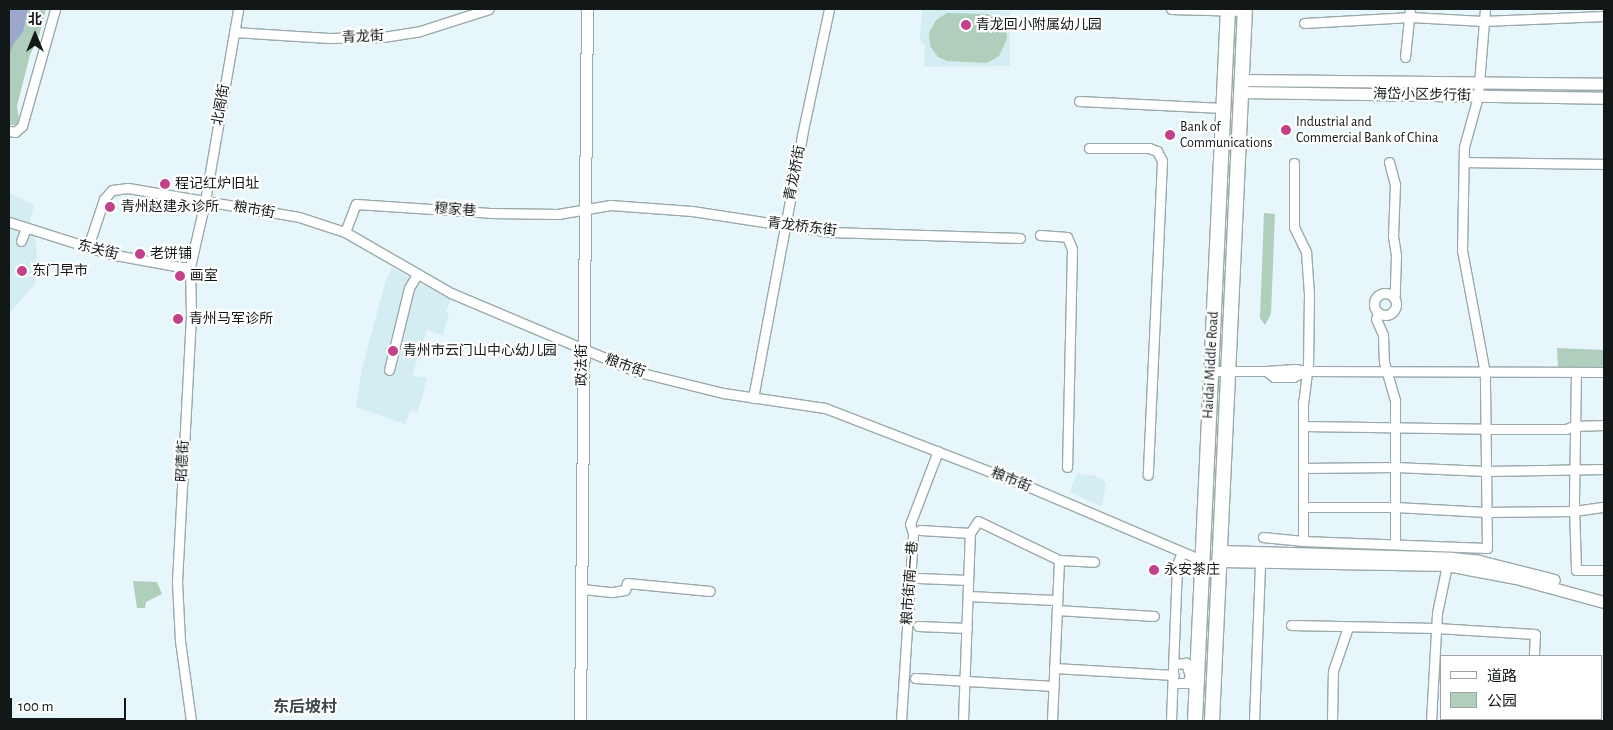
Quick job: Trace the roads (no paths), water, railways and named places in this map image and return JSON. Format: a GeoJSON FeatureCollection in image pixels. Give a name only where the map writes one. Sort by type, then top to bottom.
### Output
{"type":"FeatureCollection","features":[{"type":"Feature","properties":{"kind":"main road","name":"Haidai Middle Road"},"geometry":{"type":"LineString","coordinates":[[1195,721],[1193,677],[1202,560],[1228,10]]}},
{"type":"Feature","properties":{"kind":"main road","name":"Haidai Middle Road"},"geometry":{"type":"LineString","coordinates":[[1212,721],[1245,10]]}},
{"type":"Feature","properties":{"kind":"street"},"geometry":{"type":"LineString","coordinates":[[9,131],[15,132],[22,126],[54,9]]}},
{"type":"Feature","properties":{"kind":"street","name":"北阁街"},"geometry":{"type":"LineString","coordinates":[[205,201],[238,9]]}},
{"type":"Feature","properties":{"kind":"street","name":"青龙街"},"geometry":{"type":"LineString","coordinates":[[234,32],[329,38],[383,37],[420,31],[489,9]]}},
{"type":"Feature","properties":{"kind":"street","name":"政法街"},"geometry":{"type":"LineString","coordinates":[[580,721],[582,350],[587,9]]}},
{"type":"Feature","properties":{"kind":"street","name":"青龙桥街"},"geometry":{"type":"LineString","coordinates":[[753,398],[784,226],[829,9]]}},
{"type":"Feature","properties":{"kind":"street"},"geometry":{"type":"LineString","coordinates":[[1171,9],[1245,10]]}},
{"type":"Feature","properties":{"kind":"street"},"geometry":{"type":"LineString","coordinates":[[1263,537],[1303,541],[1487,548],[1485,373],[1462,258],[1464,147],[1478,96],[1483,20],[1486,9]]}},
{"type":"Feature","properties":{"kind":"street"},"geometry":{"type":"LineString","coordinates":[[1304,23],[1410,13],[1483,20],[1585,12],[1604,16]]}},
{"type":"Feature","properties":{"kind":"street"},"geometry":{"type":"LineString","coordinates":[[1405,57],[1410,13]]}},
{"type":"Feature","properties":{"kind":"street","name":"海岱小区步行街"},"geometry":{"type":"LineString","coordinates":[[1241,86],[1479,82],[1604,84]]}},
{"type":"Feature","properties":{"kind":"street","name":"海岱小区步行街"},"geometry":{"type":"LineString","coordinates":[[1241,86],[1478,96],[1604,98]]}},
{"type":"Feature","properties":{"kind":"street"},"geometry":{"type":"LineString","coordinates":[[1079,101],[1223,108]]}},
{"type":"Feature","properties":{"kind":"street"},"geometry":{"type":"LineString","coordinates":[[1089,148],[1149,148],[1157,152],[1162,161],[1148,475]]}},
{"type":"Feature","properties":{"kind":"street"},"geometry":{"type":"LineString","coordinates":[[1389,162],[1395,184],[1393,236],[1396,256],[1395,294],[1392,296]]}},
{"type":"Feature","properties":{"kind":"street"},"geometry":{"type":"LineString","coordinates":[[1464,162],[1604,164]]}},
{"type":"Feature","properties":{"kind":"street"},"geometry":{"type":"LineString","coordinates":[[1294,163],[1294,227],[1306,252],[1309,294],[1303,426],[1303,541]]}},
{"type":"Feature","properties":{"kind":"street","name":"粮市街"},"geometry":{"type":"LineString","coordinates":[[88,247],[104,199],[112,190],[128,188],[299,217],[345,232],[451,292],[582,350],[638,372],[686,385],[753,398],[825,408],[1025,485],[1202,560]]}},
{"type":"Feature","properties":{"kind":"street","name":"昭德街"},"geometry":{"type":"LineString","coordinates":[[192,721],[180,641],[177,582],[191,314],[190,267],[205,201]]}},
{"type":"Feature","properties":{"kind":"street","name":"穆家巷"},"geometry":{"type":"LineString","coordinates":[[345,232],[356,204],[490,213],[558,214],[584,209]]}},
{"type":"Feature","properties":{"kind":"street","name":"青龙桥东街"},"geometry":{"type":"LineString","coordinates":[[584,209],[610,205],[656,207],[710,213],[784,226],[862,234],[1020,238]]}},
{"type":"Feature","properties":{"kind":"street","name":"东关街"},"geometry":{"type":"LineString","coordinates":[[9,222],[88,247],[181,267],[190,267]]}},
{"type":"Feature","properties":{"kind":"street"},"geometry":{"type":"LineString","coordinates":[[21,241],[26,228]]}},
{"type":"Feature","properties":{"kind":"street"},"geometry":{"type":"LineString","coordinates":[[1040,235],[1067,237],[1072,249],[1067,467]]}},
{"type":"Feature","properties":{"kind":"street"},"geometry":{"type":"LineString","coordinates":[[389,370],[409,288],[417,274]]}},
{"type":"Feature","properties":{"kind":"street"},"geometry":{"type":"LineString","coordinates":[[1386,293],[1392,296],[1396,302],[1393,311],[1384,315],[1378,313],[1374,307],[1376,297],[1386,293]]}},
{"type":"Feature","properties":{"kind":"street"},"geometry":{"type":"LineString","coordinates":[[1378,313],[1376,319],[1383,336],[1384,362],[1395,400],[1395,544]]}},
{"type":"Feature","properties":{"kind":"street"},"geometry":{"type":"LineString","coordinates":[[1211,371],[1266,372],[1274,377],[1293,376],[1306,371],[1604,372]]}},
{"type":"Feature","properties":{"kind":"street"},"geometry":{"type":"LineString","coordinates":[[1576,372],[1574,426],[1576,570],[1604,570]]}},
{"type":"Feature","properties":{"kind":"street"},"geometry":{"type":"LineString","coordinates":[[1303,426],[1566,429],[1574,426],[1604,425]]}},
{"type":"Feature","properties":{"kind":"street","name":"粮市街南一巷"},"geometry":{"type":"LineString","coordinates":[[901,721],[913,533],[910,524],[938,451]]}},
{"type":"Feature","properties":{"kind":"street"},"geometry":{"type":"LineString","coordinates":[[1303,468],[1395,468],[1486,471],[1604,469]]}},
{"type":"Feature","properties":{"kind":"street"},"geometry":{"type":"LineString","coordinates":[[1303,507],[1395,507],[1486,512],[1574,511],[1604,507]]}},
{"type":"Feature","properties":{"kind":"street"},"geometry":{"type":"LineString","coordinates":[[963,721],[970,533],[978,521],[1059,560],[1094,562]]}},
{"type":"Feature","properties":{"kind":"street"},"geometry":{"type":"LineString","coordinates":[[920,530],[970,533]]}},
{"type":"Feature","properties":{"kind":"street"},"geometry":{"type":"LineString","coordinates":[[1171,721],[1177,565],[1182,552]]}},
{"type":"Feature","properties":{"kind":"street"},"geometry":{"type":"LineString","coordinates":[[1221,556],[1260,562],[1447,565],[1516,578],[1604,602]]}},
{"type":"Feature","properties":{"kind":"street"},"geometry":{"type":"LineString","coordinates":[[1221,556],[1452,558],[1478,561],[1523,571],[1604,594]]}},
{"type":"Feature","properties":{"kind":"street"},"geometry":{"type":"LineString","coordinates":[[1052,721],[1059,560]]}},
{"type":"Feature","properties":{"kind":"street"},"geometry":{"type":"LineString","coordinates":[[1254,721],[1260,562]]}},
{"type":"Feature","properties":{"kind":"street"},"geometry":{"type":"LineString","coordinates":[[1431,721],[1436,628],[1447,565]]}},
{"type":"Feature","properties":{"kind":"street"},"geometry":{"type":"LineString","coordinates":[[918,578],[968,580]]}},
{"type":"Feature","properties":{"kind":"street"},"geometry":{"type":"LineString","coordinates":[[582,590],[612,592],[625,590],[627,583],[710,591]]}},
{"type":"Feature","properties":{"kind":"street"},"geometry":{"type":"LineString","coordinates":[[968,596],[1054,600]]}},
{"type":"Feature","properties":{"kind":"street"},"geometry":{"type":"LineString","coordinates":[[1057,610],[1154,616]]}},
{"type":"Feature","properties":{"kind":"street"},"geometry":{"type":"LineString","coordinates":[[1291,625],[1436,628],[1535,634],[1534,655]]}},
{"type":"Feature","properties":{"kind":"street"},"geometry":{"type":"LineString","coordinates":[[918,626],[967,628]]}},
{"type":"Feature","properties":{"kind":"street"},"geometry":{"type":"LineString","coordinates":[[1332,721],[1333,671],[1348,627]]}},
{"type":"Feature","properties":{"kind":"street"},"geometry":{"type":"LineString","coordinates":[[1054,668],[1173,679],[1186,683],[1193,677],[1186,663],[1174,664]]}},
{"type":"Feature","properties":{"kind":"street"},"geometry":{"type":"LineString","coordinates":[[915,678],[1054,686]]}},
{"type":"Feature","properties":{"kind":"water"},"geometry":{"type":"Polygon","coordinates":[[[9,9],[28,9],[23,32],[14,43],[9,55],[9,9]]]}},
{"type":"Feature","properties":{"kind":"place","name":"青龙回小附属幼儿园"},"geometry":{"type":"Point","coordinates":[966,25]}},
{"type":"Feature","properties":{"kind":"place","name":"Industrial and Commercial Bank of China"},"geometry":{"type":"Point","coordinates":[1286,130]}},
{"type":"Feature","properties":{"kind":"place","name":"Bank of Communications"},"geometry":{"type":"Point","coordinates":[1170,135]}},
{"type":"Feature","properties":{"kind":"place","name":"程记红炉旧址"},"geometry":{"type":"Point","coordinates":[165,184]}},
{"type":"Feature","properties":{"kind":"place","name":"青州赵建永诊所"},"geometry":{"type":"Point","coordinates":[110,207]}},
{"type":"Feature","properties":{"kind":"place","name":"老饼铺"},"geometry":{"type":"Point","coordinates":[140,254]}},
{"type":"Feature","properties":{"kind":"place","name":"东门早市"},"geometry":{"type":"Point","coordinates":[22,271]}},
{"type":"Feature","properties":{"kind":"place","name":"画室"},"geometry":{"type":"Point","coordinates":[180,276]}},
{"type":"Feature","properties":{"kind":"place","name":"青州马军诊所"},"geometry":{"type":"Point","coordinates":[178,319]}},
{"type":"Feature","properties":{"kind":"place","name":"青州市云门山中心幼儿园"},"geometry":{"type":"Point","coordinates":[393,351]}},
{"type":"Feature","properties":{"kind":"place","name":"永安茶庄"},"geometry":{"type":"Point","coordinates":[1154,570]}},
{"type":"Feature","properties":{"kind":"district","name":"东后坡村"},"geometry":{"type":"Point","coordinates":[305,707]}}]}
